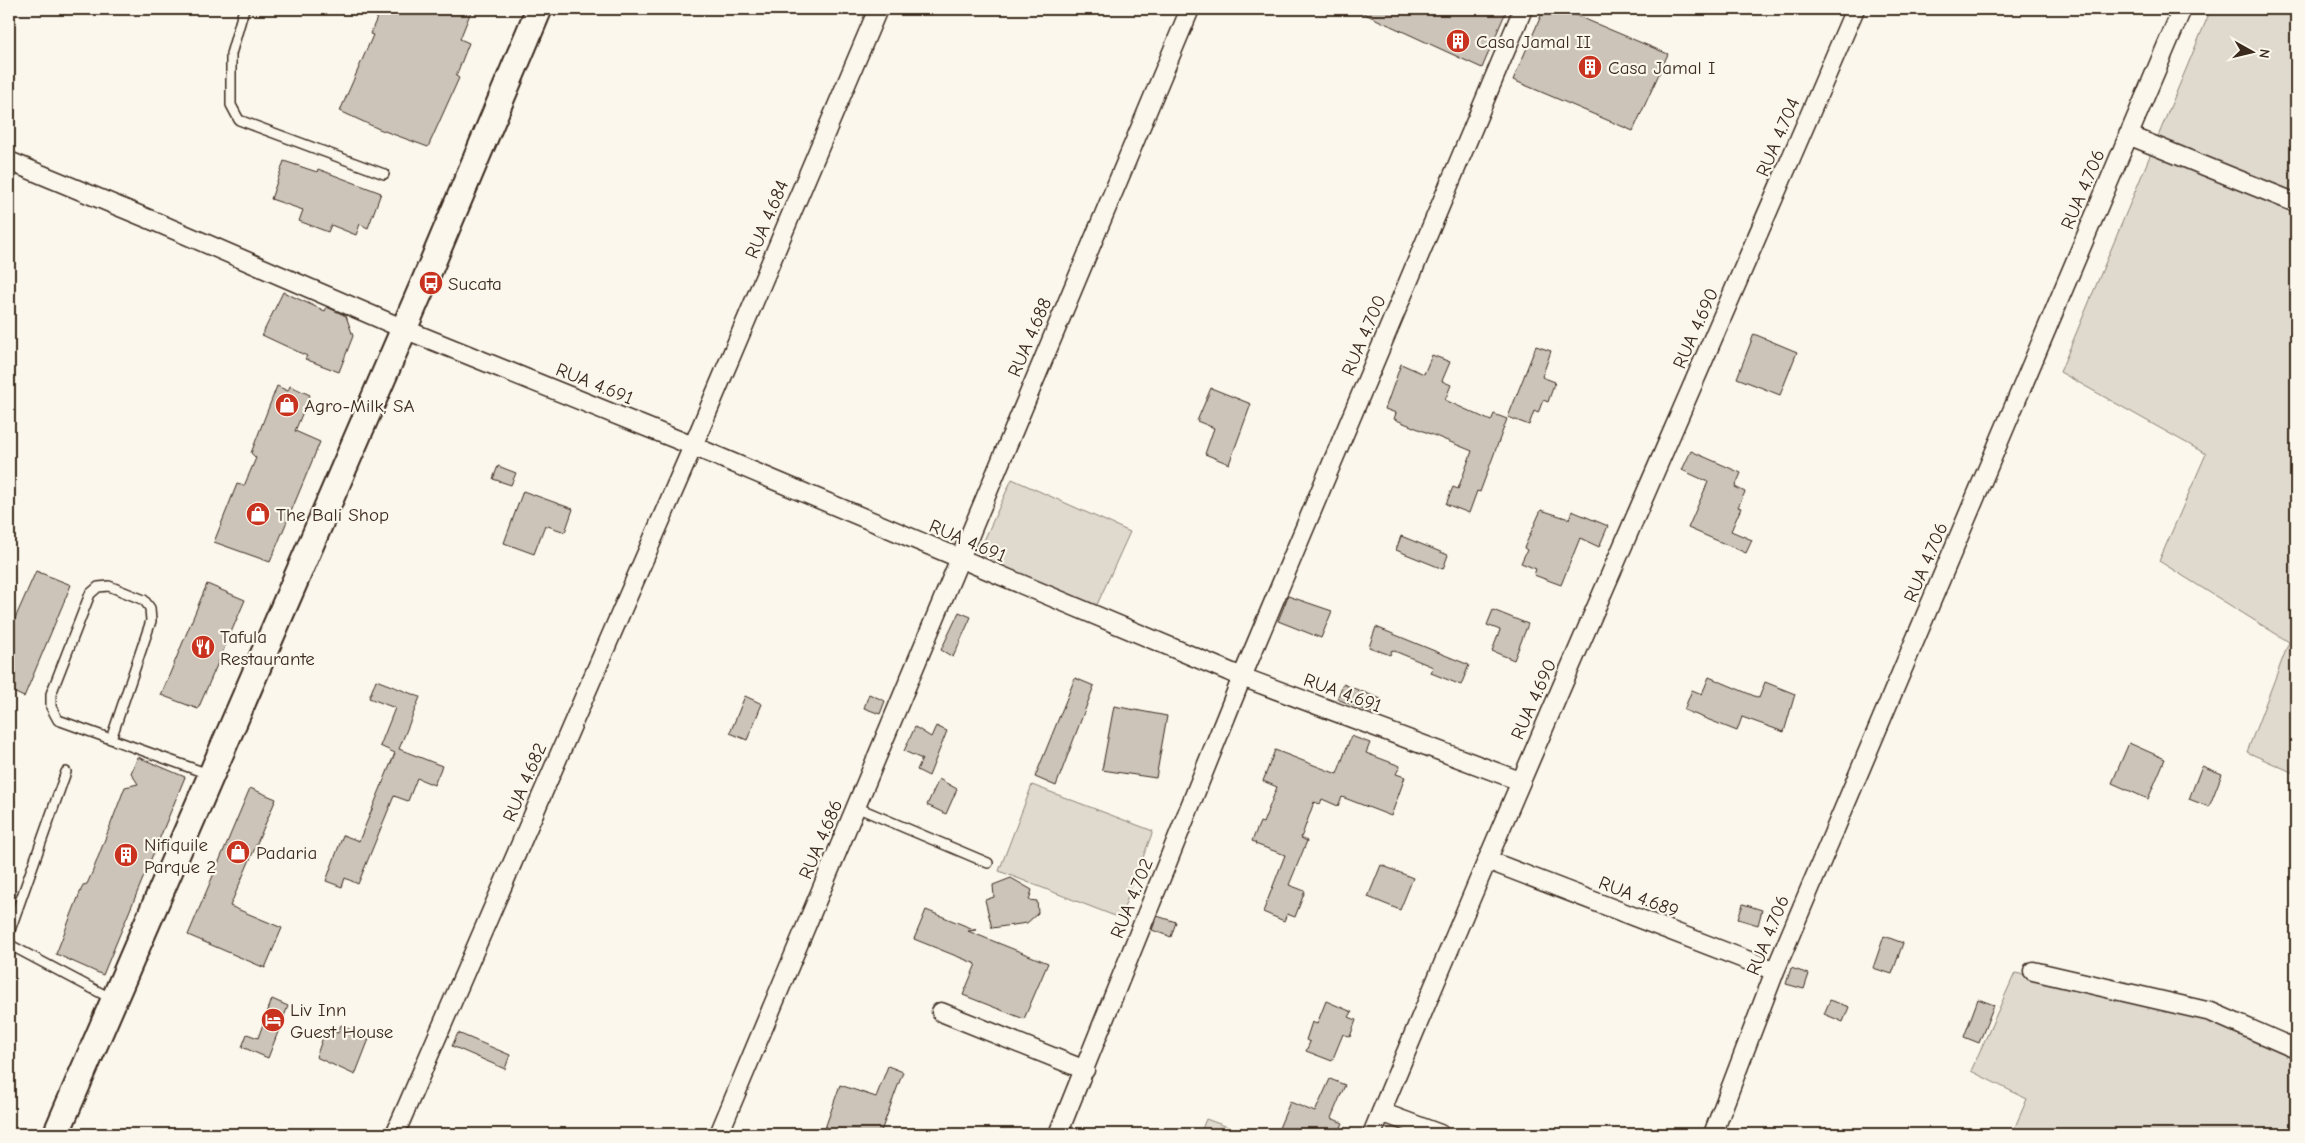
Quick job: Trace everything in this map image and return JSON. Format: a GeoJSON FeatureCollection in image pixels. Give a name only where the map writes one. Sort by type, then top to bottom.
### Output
{"type":"FeatureCollection","features":[{"type":"Feature","properties":{"kind":"main road"},"geometry":{"type":"LineString","coordinates":[[56,1134],[404,329],[539,9]]}},
{"type":"Feature","properties":{"kind":"street","name":"RUA 4.684"},"geometry":{"type":"LineString","coordinates":[[693,446],[878,9]]}},
{"type":"Feature","properties":{"kind":"street","name":"RUA 4.688"},"geometry":{"type":"LineString","coordinates":[[959,560],[1190,9]]}},
{"type":"Feature","properties":{"kind":"street","name":"RUA 4.700"},"geometry":{"type":"LineString","coordinates":[[1242,677],[1523,9]]}},
{"type":"Feature","properties":{"kind":"street","name":"RUA 4.704"},"geometry":{"type":"LineString","coordinates":[[1738,283],[1855,9]]}},
{"type":"Feature","properties":{"kind":"street","name":"RUA 4.706"},"geometry":{"type":"LineString","coordinates":[[1713,1134],[1775,971],[2182,9]]}},
{"type":"Feature","properties":{"kind":"street"},"geometry":{"type":"LineString","coordinates":[[2128,135],[2296,204]]}},
{"type":"Feature","properties":{"kind":"street","name":"RUA 4.691"},"geometry":{"type":"LineString","coordinates":[[9,161],[404,329],[693,446],[959,560],[1242,677],[1520,781]]}},
{"type":"Feature","properties":{"kind":"street","name":"RUA 4.690"},"geometry":{"type":"LineString","coordinates":[[1372,1134],[1520,781],[1738,283]]}},
{"type":"Feature","properties":{"kind":"street","name":"RUA 4.682"},"geometry":{"type":"LineString","coordinates":[[395,1134],[693,446]]}},
{"type":"Feature","properties":{"kind":"street","name":"RUA 4.686"},"geometry":{"type":"LineString","coordinates":[[719,1134],[959,560]]}},
{"type":"Feature","properties":{"kind":"street","name":"RUA 4.702"},"geometry":{"type":"LineString","coordinates":[[1058,1134],[1242,677]]}},
{"type":"Feature","properties":{"kind":"street","name":"RUA 4.689"},"geometry":{"type":"LineString","coordinates":[[1487,860],[1775,971]]}},
{"type":"Feature","properties":{"kind":"street"},"geometry":{"type":"LineString","coordinates":[[2033,971],[2220,1014],[2296,1049]]}},
{"type":"Feature","properties":{"kind":"street"},"geometry":{"type":"LineString","coordinates":[[941,1012],[1085,1070]]}},
{"type":"Feature","properties":{"kind":"street"},"geometry":{"type":"LineString","coordinates":[[1381,1112],[1440,1134]]}},
{"type":"Feature","properties":{"kind":"lane"},"geometry":{"type":"LineString","coordinates":[[244,9],[230,54],[231,105],[239,120],[384,174]]}},
{"type":"Feature","properties":{"kind":"lane"},"geometry":{"type":"LineString","coordinates":[[111,739],[151,621],[150,608],[144,600],[109,586],[98,587],[90,594],[51,694],[51,707],[58,720],[211,776]]}},
{"type":"Feature","properties":{"kind":"lane"},"geometry":{"type":"LineString","coordinates":[[9,933],[66,772]]}},
{"type":"Feature","properties":{"kind":"lane"},"geometry":{"type":"LineString","coordinates":[[856,807],[988,863]]}},
{"type":"Feature","properties":{"kind":"lane"},"geometry":{"type":"LineString","coordinates":[[9,941],[12,946],[114,1000]]}},
{"type":"Feature","properties":{"kind":"shaded area"},"geometry":{"type":"Polygon","coordinates":[[[2211,9],[2296,9],[2296,774],[2247,752],[2289,642],[2159,561],[2206,454],[2060,372],[2211,9]]]}},
{"type":"Feature","properties":{"kind":"shaded area"},"geometry":{"type":"Polygon","coordinates":[[[1012,479],[1130,532],[1095,609],[977,556],[1012,479]]]}},
{"type":"Feature","properties":{"kind":"shaded area"},"geometry":{"type":"Polygon","coordinates":[[[1032,785],[1153,831],[1120,918],[999,871],[1032,785]]]}},
{"type":"Feature","properties":{"kind":"shaded area"},"geometry":{"type":"Polygon","coordinates":[[[2015,973],[2211,1012],[2296,1057],[2296,1125],[2292,1134],[2012,1134],[2027,1099],[1971,1071],[2015,973]]]}},
{"type":"Feature","properties":{"kind":"shaded area"},"geometry":{"type":"Polygon","coordinates":[[[1206,1119],[1247,1134],[1200,1134],[1206,1119]]]}},
{"type":"Feature","properties":{"kind":"building"},"geometry":{"type":"Polygon","coordinates":[[[381,9],[472,9],[460,39],[469,43],[456,76],[459,78],[428,147],[379,129],[340,111],[373,35],[370,34],[381,9]]]}},
{"type":"Feature","properties":{"kind":"building","name":"Casa Jamal II"},"geometry":{"type":"Polygon","coordinates":[[[1354,9],[1507,9],[1482,68],[1354,9]]]}},
{"type":"Feature","properties":{"kind":"building","name":"Casa Jamal I"},"geometry":{"type":"Polygon","coordinates":[[[1544,9],[1561,9],[1668,54],[1633,131],[1513,80],[1544,9]]]}},
{"type":"Feature","properties":{"kind":"building"},"geometry":{"type":"Polygon","coordinates":[[[284,161],[317,172],[318,169],[381,193],[368,228],[360,224],[356,235],[331,225],[328,232],[299,221],[303,210],[271,199],[284,161]]]}},
{"type":"Feature","properties":{"kind":"building"},"geometry":{"type":"Polygon","coordinates":[[[283,292],[325,311],[327,307],[346,316],[353,336],[339,372],[305,359],[307,356],[262,335],[283,292]]]}},
{"type":"Feature","properties":{"kind":"building"},"geometry":{"type":"Polygon","coordinates":[[[1754,334],[1797,352],[1780,395],[1737,378],[1754,334]]]}},
{"type":"Feature","properties":{"kind":"building"},"geometry":{"type":"Polygon","coordinates":[[[1536,346],[1551,351],[1542,377],[1555,382],[1548,402],[1543,400],[1538,413],[1534,411],[1529,425],[1508,417],[1536,346]]]}},
{"type":"Feature","properties":{"kind":"building"},"geometry":{"type":"Polygon","coordinates":[[[1432,355],[1450,362],[1442,381],[1451,385],[1445,400],[1491,421],[1494,414],[1507,419],[1480,492],[1477,491],[1469,513],[1446,504],[1453,487],[1458,489],[1472,451],[1394,419],[1396,413],[1385,409],[1401,364],[1424,374],[1432,355]]]}},
{"type":"Feature","properties":{"kind":"building","name":"The Bali Shop"},"geometry":{"type":"Polygon","coordinates":[[[277,386],[288,391],[290,386],[310,395],[295,431],[320,442],[270,562],[214,542],[237,484],[244,486],[256,458],[251,453],[277,386]]]}},
{"type":"Feature","properties":{"kind":"building"},"geometry":{"type":"Polygon","coordinates":[[[1211,388],[1251,404],[1229,464],[1205,454],[1214,428],[1197,421],[1211,388]]]}},
{"type":"Feature","properties":{"kind":"building"},"geometry":{"type":"Polygon","coordinates":[[[1691,451],[1741,473],[1735,487],[1745,492],[1738,507],[1741,508],[1731,531],[1752,540],[1746,553],[1688,528],[1708,482],[1682,470],[1691,451]]]}},
{"type":"Feature","properties":{"kind":"building"},"geometry":{"type":"Polygon","coordinates":[[[498,466],[516,473],[511,485],[493,479],[498,466]]]}},
{"type":"Feature","properties":{"kind":"building"},"geometry":{"type":"Polygon","coordinates":[[[523,491],[573,509],[565,532],[545,525],[534,554],[504,543],[523,491]]]}},
{"type":"Feature","properties":{"kind":"building"},"geometry":{"type":"Polygon","coordinates":[[[1541,510],[1569,519],[1572,511],[1608,526],[1599,547],[1580,538],[1561,585],[1534,575],[1536,569],[1521,563],[1527,550],[1524,548],[1541,510]]]}},
{"type":"Feature","properties":{"kind":"building"},"geometry":{"type":"Polygon","coordinates":[[[1401,536],[1448,555],[1443,569],[1396,550],[1401,536]]]}},
{"type":"Feature","properties":{"kind":"building"},"geometry":{"type":"Polygon","coordinates":[[[36,571],[71,585],[24,697],[9,690],[9,632],[36,571]]]}},
{"type":"Feature","properties":{"kind":"building","name":"Tafula Restaurante"},"geometry":{"type":"Polygon","coordinates":[[[207,584],[245,600],[198,709],[161,695],[207,584]]]}},
{"type":"Feature","properties":{"kind":"building"},"geometry":{"type":"Polygon","coordinates":[[[1288,596],[1332,611],[1321,638],[1278,621],[1288,596]]]}},
{"type":"Feature","properties":{"kind":"building"},"geometry":{"type":"Polygon","coordinates":[[[1493,610],[1528,624],[1514,660],[1492,651],[1500,630],[1487,625],[1493,610]]]}},
{"type":"Feature","properties":{"kind":"building"},"geometry":{"type":"Polygon","coordinates":[[[959,612],[971,617],[953,657],[941,650],[959,612]]]}},
{"type":"Feature","properties":{"kind":"building"},"geometry":{"type":"Polygon","coordinates":[[[1376,627],[1469,665],[1461,685],[1431,673],[1433,667],[1392,650],[1390,655],[1369,647],[1376,627]]]}},
{"type":"Feature","properties":{"kind":"building"},"geometry":{"type":"Polygon","coordinates":[[[1709,677],[1759,698],[1765,682],[1795,694],[1784,732],[1742,717],[1737,731],[1684,710],[1692,690],[1702,694],[1709,677]]]}},
{"type":"Feature","properties":{"kind":"building"},"geometry":{"type":"Polygon","coordinates":[[[1075,678],[1094,686],[1056,786],[1035,777],[1075,678]]]}},
{"type":"Feature","properties":{"kind":"building"},"geometry":{"type":"Polygon","coordinates":[[[376,680],[420,697],[399,749],[442,766],[434,785],[417,778],[408,801],[394,796],[358,884],[345,878],[342,887],[326,881],[343,835],[359,841],[395,753],[380,746],[395,708],[369,698],[376,680]]]}},
{"type":"Feature","properties":{"kind":"building"},"geometry":{"type":"Polygon","coordinates":[[[1343,684],[1381,699],[1375,714],[1337,699],[1343,684]]]}},
{"type":"Feature","properties":{"kind":"building"},"geometry":{"type":"Polygon","coordinates":[[[869,694],[885,701],[880,714],[864,708],[869,694]]]}},
{"type":"Feature","properties":{"kind":"building"},"geometry":{"type":"Polygon","coordinates":[[[745,696],[762,704],[747,740],[730,733],[745,696]]]}},
{"type":"Feature","properties":{"kind":"building"},"geometry":{"type":"Polygon","coordinates":[[[1114,706],[1167,716],[1156,778],[1102,770],[1114,706]]]}},
{"type":"Feature","properties":{"kind":"building"},"geometry":{"type":"Polygon","coordinates":[[[936,726],[947,731],[929,776],[917,770],[922,759],[904,751],[915,727],[931,737],[936,726]]]}},
{"type":"Feature","properties":{"kind":"building"},"geometry":{"type":"Polygon","coordinates":[[[1351,736],[1370,743],[1366,753],[1400,766],[1396,774],[1405,777],[1391,816],[1342,797],[1338,806],[1322,799],[1320,804],[1314,802],[1301,838],[1307,841],[1289,885],[1305,891],[1295,917],[1287,914],[1284,921],[1263,912],[1285,855],[1255,844],[1252,841],[1260,822],[1263,823],[1277,787],[1263,781],[1275,750],[1337,774],[1351,736]]]}},
{"type":"Feature","properties":{"kind":"building"},"geometry":{"type":"Polygon","coordinates":[[[2129,743],[2165,759],[2148,799],[2112,783],[2129,743]]]}},
{"type":"Feature","properties":{"kind":"building","name":"Nifiquile Parque 2"},"geometry":{"type":"Polygon","coordinates":[[[138,757],[185,777],[103,975],[56,954],[83,885],[87,884],[92,873],[125,787],[138,784],[131,773],[138,757]]]}},
{"type":"Feature","properties":{"kind":"building"},"geometry":{"type":"Polygon","coordinates":[[[2202,766],[2222,774],[2209,807],[2189,799],[2202,766]]]}},
{"type":"Feature","properties":{"kind":"building"},"geometry":{"type":"Polygon","coordinates":[[[939,779],[957,789],[946,814],[927,805],[939,779]]]}},
{"type":"Feature","properties":{"kind":"building","name":"Padaria"},"geometry":{"type":"Polygon","coordinates":[[[250,788],[276,799],[230,906],[282,928],[265,968],[188,935],[250,788]]]}},
{"type":"Feature","properties":{"kind":"building"},"geometry":{"type":"Polygon","coordinates":[[[1381,865],[1413,878],[1400,910],[1368,897],[1381,865]]]}},
{"type":"Feature","properties":{"kind":"building"},"geometry":{"type":"Polygon","coordinates":[[[1011,878],[1032,890],[1029,900],[1037,901],[1038,913],[1027,923],[992,928],[985,900],[994,897],[993,885],[1011,878]]]}},
{"type":"Feature","properties":{"kind":"building"},"geometry":{"type":"Polygon","coordinates":[[[1743,904],[1762,910],[1758,925],[1738,919],[1743,904]]]}},
{"type":"Feature","properties":{"kind":"building"},"geometry":{"type":"Polygon","coordinates":[[[926,910],[976,930],[968,931],[1048,963],[1024,1019],[963,995],[976,964],[914,939],[926,910]]]}},
{"type":"Feature","properties":{"kind":"building"},"geometry":{"type":"Polygon","coordinates":[[[1157,916],[1176,922],[1171,937],[1152,930],[1157,916]]]}},
{"type":"Feature","properties":{"kind":"building"},"geometry":{"type":"Polygon","coordinates":[[[1884,936],[1903,943],[1892,974],[1873,968],[1884,936]]]}},
{"type":"Feature","properties":{"kind":"building"},"geometry":{"type":"Polygon","coordinates":[[[1791,968],[1809,974],[1804,989],[1786,984],[1791,968]]]}},
{"type":"Feature","properties":{"kind":"building","name":"Liv Inn Guest House"},"geometry":{"type":"Polygon","coordinates":[[[272,999],[288,1006],[268,1058],[242,1047],[247,1034],[258,1038],[272,999]]]}},
{"type":"Feature","properties":{"kind":"building"},"geometry":{"type":"Polygon","coordinates":[[[1978,999],[1994,1005],[1979,1043],[1964,1037],[1978,999]]]}},
{"type":"Feature","properties":{"kind":"building"},"geometry":{"type":"Polygon","coordinates":[[[1830,1000],[1849,1007],[1843,1022],[1824,1014],[1830,1000]]]}},
{"type":"Feature","properties":{"kind":"building"},"geometry":{"type":"Polygon","coordinates":[[[1326,1001],[1352,1012],[1349,1017],[1356,1020],[1350,1037],[1343,1034],[1332,1061],[1306,1051],[1310,1042],[1306,1040],[1312,1022],[1317,1024],[1326,1001]]]}},
{"type":"Feature","properties":{"kind":"building"},"geometry":{"type":"Polygon","coordinates":[[[341,1025],[369,1039],[355,1075],[316,1057],[326,1029],[338,1033],[341,1025]]]}},
{"type":"Feature","properties":{"kind":"building"},"geometry":{"type":"Polygon","coordinates":[[[458,1033],[510,1055],[505,1069],[452,1046],[458,1033]]]}},
{"type":"Feature","properties":{"kind":"building"},"geometry":{"type":"Polygon","coordinates":[[[888,1066],[903,1072],[880,1134],[823,1134],[840,1085],[876,1097],[888,1066]]]}},
{"type":"Feature","properties":{"kind":"building"},"geometry":{"type":"Polygon","coordinates":[[[1330,1079],[1345,1085],[1331,1118],[1343,1123],[1338,1134],[1294,1134],[1279,1128],[1290,1102],[1315,1112],[1330,1079]]]}},
{"type":"Feature","properties":{"kind":"place","name":"Casa Jamal II"},"geometry":{"type":"Point","coordinates":[1458,41]}},
{"type":"Feature","properties":{"kind":"place","name":"Casa Jamal I"},"geometry":{"type":"Point","coordinates":[1590,67]}},
{"type":"Feature","properties":{"kind":"place","name":"Sucata"},"geometry":{"type":"Point","coordinates":[431,283]}},
{"type":"Feature","properties":{"kind":"place","name":"Agro-Milk, SA"},"geometry":{"type":"Point","coordinates":[287,405]}},
{"type":"Feature","properties":{"kind":"place","name":"The Bali Shop"},"geometry":{"type":"Point","coordinates":[258,514]}},
{"type":"Feature","properties":{"kind":"place","name":"Tafula Restaurante"},"geometry":{"type":"Point","coordinates":[203,647]}},
{"type":"Feature","properties":{"kind":"place","name":"Padaria"},"geometry":{"type":"Point","coordinates":[238,852]}},
{"type":"Feature","properties":{"kind":"place","name":"Nifiquile Parque 2"},"geometry":{"type":"Point","coordinates":[126,855]}},
{"type":"Feature","properties":{"kind":"place","name":"Liv Inn Guest House"},"geometry":{"type":"Point","coordinates":[273,1020]}}]}
